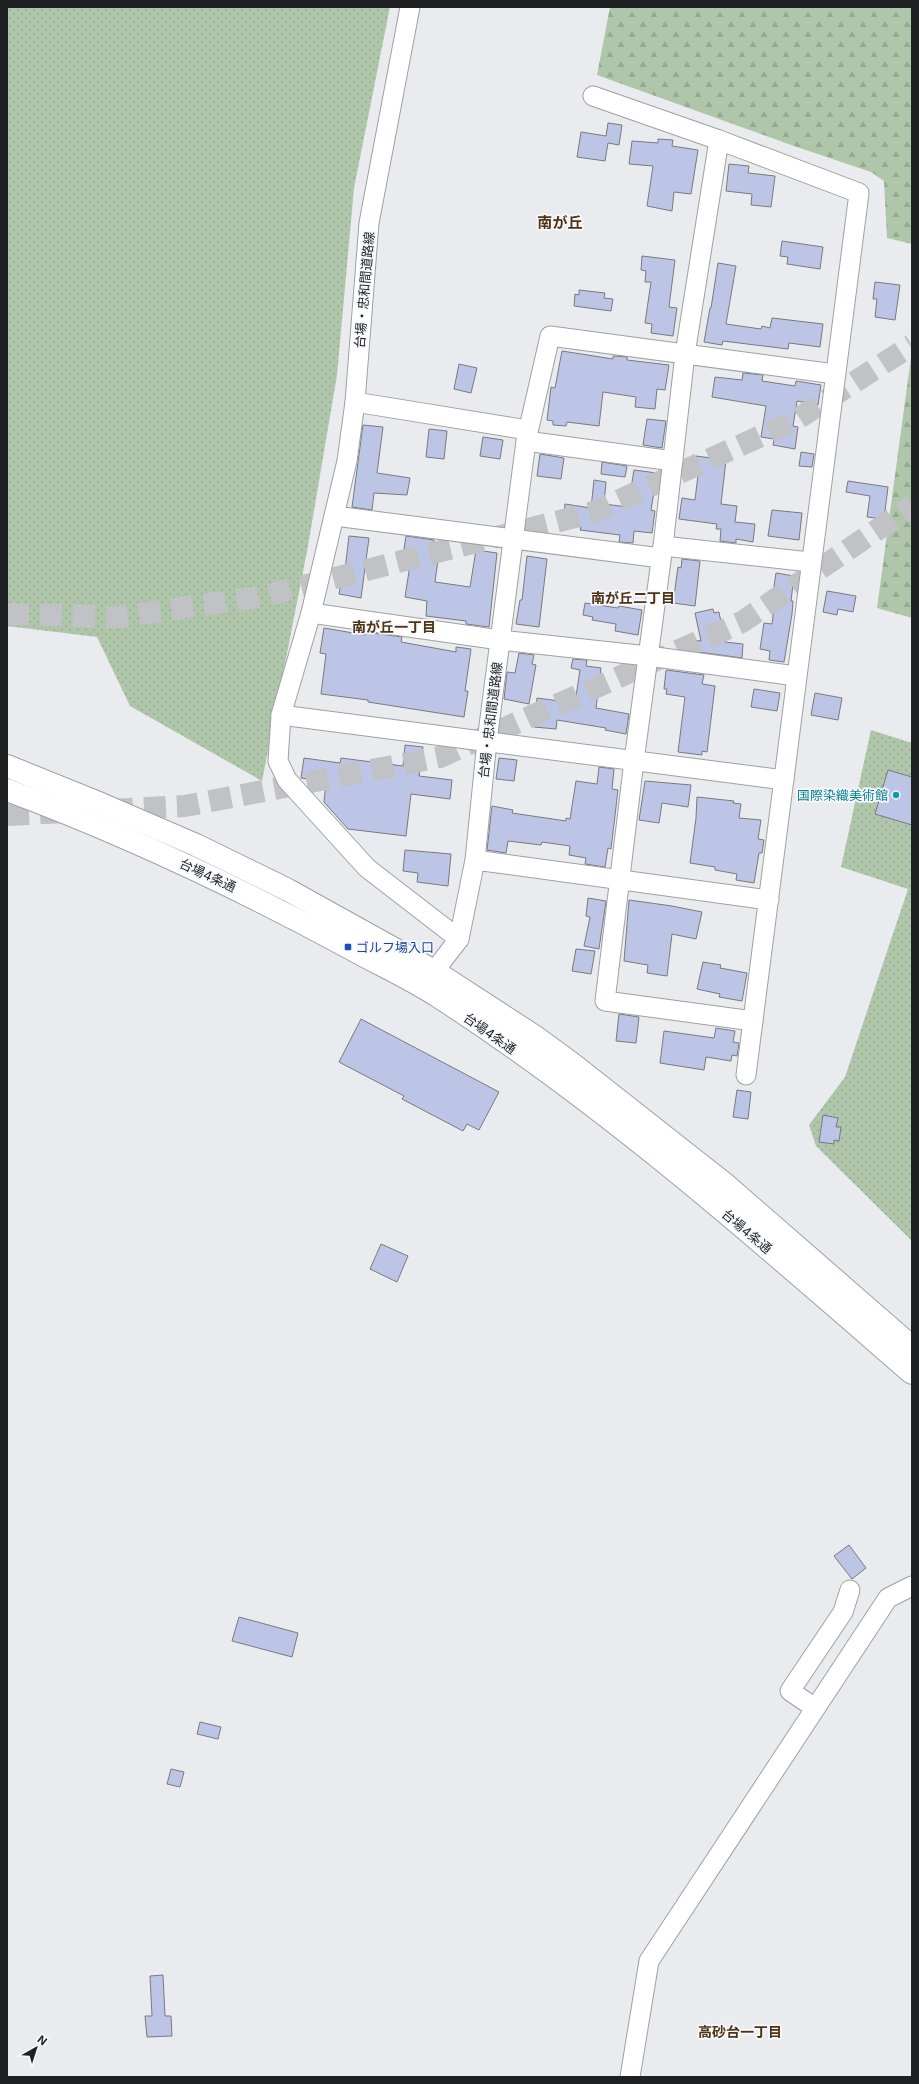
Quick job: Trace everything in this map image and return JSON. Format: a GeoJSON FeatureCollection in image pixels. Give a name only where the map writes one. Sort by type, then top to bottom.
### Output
{"type":"FeatureCollection","features":[{"type":"Feature","properties":{"kind":"highway","name":"台場4条通"},"geometry":{"type":"LineString","coordinates":[[7,766],[101,804],[203,848],[288,890],[428,979],[559,1054],[720,1180],[912,1347]]}},
{"type":"Feature","properties":{"kind":"highway","name":"台場4条通"},"geometry":{"type":"LineString","coordinates":[[7,790],[62,810],[204,872],[278,909],[428,979],[707,1197],[912,1373]]}},
{"type":"Feature","properties":{"kind":"street","name":"台場・忠和間道路線"},"geometry":{"type":"LineString","coordinates":[[410,7],[369,223],[355,402],[347,461],[311,613],[281,715],[278,761],[287,780],[367,868],[459,939]]}},
{"type":"Feature","properties":{"kind":"street"},"geometry":{"type":"LineString","coordinates":[[593,96],[719,140],[859,193],[810,562],[746,1075]]}},
{"type":"Feature","properties":{"kind":"street"},"geometry":{"type":"LineString","coordinates":[[719,140],[685,354],[662,552],[634,761],[605,1001],[753,1021]]}},
{"type":"Feature","properties":{"kind":"street","name":"台場・忠和間道路線"},"geometry":{"type":"LineString","coordinates":[[428,979],[459,939],[475,860],[487,741],[527,435],[550,336],[685,354]]}},
{"type":"Feature","properties":{"kind":"street"},"geometry":{"type":"LineString","coordinates":[[685,354],[835,374]]}},
{"type":"Feature","properties":{"kind":"street"},"geometry":{"type":"LineString","coordinates":[[355,402],[673,461]]}},
{"type":"Feature","properties":{"kind":"street"},"geometry":{"type":"LineString","coordinates":[[335,516],[514,539],[662,552],[810,562]]}},
{"type":"Feature","properties":{"kind":"street"},"geometry":{"type":"LineString","coordinates":[[311,613],[500,640],[648,656],[796,676]]}},
{"type":"Feature","properties":{"kind":"street"},"geometry":{"type":"LineString","coordinates":[[281,715],[784,780]]}},
{"type":"Feature","properties":{"kind":"street"},"geometry":{"type":"LineString","coordinates":[[475,860],[769,900]]}},
{"type":"Feature","properties":{"kind":"street"},"geometry":{"type":"LineString","coordinates":[[630,2077],[649,1961],[888,1598],[912,1586]]}},
{"type":"Feature","properties":{"kind":"street"},"geometry":{"type":"LineString","coordinates":[[815,1708],[790,1691],[843,1612],[850,1590]]}},
{"type":"Feature","properties":{"kind":"green space"},"geometry":{"type":"Polygon","coordinates":[[[7,7],[390,7],[354,188],[337,375],[308,546],[262,781],[130,706],[97,637],[7,626],[7,7]]]}},
{"type":"Feature","properties":{"kind":"green space"},"geometry":{"type":"Polygon","coordinates":[[[610,7],[912,7],[912,244],[887,238],[884,181],[871,172],[597,75],[610,7]]]}},
{"type":"Feature","properties":{"kind":"green space"},"geometry":{"type":"Polygon","coordinates":[[[912,350],[912,618],[877,608],[912,350]]]}},
{"type":"Feature","properties":{"kind":"green space"},"geometry":{"type":"Polygon","coordinates":[[[871,730],[912,743],[912,1241],[816,1146],[809,1125],[845,1077],[908,889],[841,867],[871,730]]]}},
{"type":"Feature","properties":{"kind":"building"},"geometry":{"type":"Polygon","coordinates":[[[608,123],[622,125],[619,145],[608,143],[605,161],[577,157],[581,132],[606,136],[608,123]]]}},
{"type":"Feature","properties":{"kind":"building"},"geometry":{"type":"Polygon","coordinates":[[[658,139],[673,140],[672,146],[698,150],[691,194],[674,192],[672,211],[647,206],[653,166],[629,164],[632,141],[658,143],[658,139]]]}},
{"type":"Feature","properties":{"kind":"building"},"geometry":{"type":"Polygon","coordinates":[[[729,164],[749,166],[748,173],[775,176],[771,207],[751,205],[752,194],[726,191],[729,164]]]}},
{"type":"Feature","properties":{"kind":"building"},"geometry":{"type":"Polygon","coordinates":[[[782,241],[823,247],[820,269],[787,264],[788,257],[780,256],[782,241]]]}},
{"type":"Feature","properties":{"kind":"building"},"geometry":{"type":"Polygon","coordinates":[[[642,256],[675,260],[669,307],[677,308],[673,336],[651,333],[652,324],[645,323],[651,282],[645,282],[646,271],[641,270],[642,256]]]}},
{"type":"Feature","properties":{"kind":"building"},"geometry":{"type":"Polygon","coordinates":[[[718,263],[736,266],[726,324],[761,329],[762,326],[770,328],[772,318],[823,324],[820,347],[789,343],[788,349],[723,341],[722,345],[704,342],[718,263]]]}},
{"type":"Feature","properties":{"kind":"building"},"geometry":{"type":"Polygon","coordinates":[[[875,282],[900,285],[895,320],[875,317],[877,299],[873,299],[875,282]]]}},
{"type":"Feature","properties":{"kind":"building"},"geometry":{"type":"Polygon","coordinates":[[[579,290],[605,293],[604,298],[613,299],[611,311],[574,306],[575,294],[579,295],[579,290]]]}},
{"type":"Feature","properties":{"kind":"building"},"geometry":{"type":"Polygon","coordinates":[[[562,351],[613,359],[613,356],[627,357],[627,360],[669,365],[665,390],[657,389],[655,409],[635,407],[636,397],[603,392],[599,426],[567,422],[566,426],[553,425],[553,421],[547,420],[551,387],[555,388],[562,351]]]}},
{"type":"Feature","properties":{"kind":"building"},"geometry":{"type":"Polygon","coordinates":[[[459,364],[477,368],[471,393],[454,389],[459,364]]]}},
{"type":"Feature","properties":{"kind":"building"},"geometry":{"type":"Polygon","coordinates":[[[743,373],[763,375],[762,381],[795,386],[796,381],[821,385],[818,405],[797,401],[793,426],[798,427],[795,449],[773,445],[774,439],[761,437],[766,406],[712,397],[715,377],[742,380],[743,373]]]}},
{"type":"Feature","properties":{"kind":"building"},"geometry":{"type":"Polygon","coordinates":[[[647,419],[666,421],[662,448],[643,445],[647,419]]]}},
{"type":"Feature","properties":{"kind":"building"},"geometry":{"type":"Polygon","coordinates":[[[363,425],[383,427],[377,473],[410,478],[407,495],[374,493],[372,510],[352,507],[363,425]]]}},
{"type":"Feature","properties":{"kind":"building"},"geometry":{"type":"Polygon","coordinates":[[[429,429],[447,431],[444,459],[426,457],[429,429]]]}},
{"type":"Feature","properties":{"kind":"building"},"geometry":{"type":"Polygon","coordinates":[[[483,437],[503,440],[500,459],[480,456],[483,437]]]}},
{"type":"Feature","properties":{"kind":"building"},"geometry":{"type":"Polygon","coordinates":[[[801,452],[814,454],[812,467],[799,466],[801,452]]]}},
{"type":"Feature","properties":{"kind":"building"},"geometry":{"type":"Polygon","coordinates":[[[540,454],[564,458],[561,479],[537,476],[540,454]]]}},
{"type":"Feature","properties":{"kind":"building"},"geometry":{"type":"Polygon","coordinates":[[[696,456],[726,460],[721,504],[737,506],[735,522],[755,524],[753,542],[736,539],[736,543],[720,541],[721,529],[716,529],[717,524],[679,519],[682,498],[695,500],[698,475],[693,474],[696,456]]]}},
{"type":"Feature","properties":{"kind":"building"},"geometry":{"type":"Polygon","coordinates":[[[602,462],[627,466],[625,477],[601,474],[602,462]]]}},
{"type":"Feature","properties":{"kind":"building"},"geometry":{"type":"Polygon","coordinates":[[[634,470],[657,473],[651,510],[655,511],[652,533],[634,531],[633,543],[619,542],[620,535],[580,530],[581,527],[563,524],[565,504],[591,508],[594,480],[606,482],[604,504],[628,507],[634,470]]]}},
{"type":"Feature","properties":{"kind":"building"},"geometry":{"type":"Polygon","coordinates":[[[848,481],[888,487],[884,519],[867,517],[870,496],[846,492],[848,481]]]}},
{"type":"Feature","properties":{"kind":"building"},"geometry":{"type":"Polygon","coordinates":[[[772,510],[802,513],[799,540],[768,536],[772,510]]]}},
{"type":"Feature","properties":{"kind":"building"},"geometry":{"type":"Polygon","coordinates":[[[349,536],[369,538],[361,598],[339,594],[342,578],[344,578],[349,536]]]}},
{"type":"Feature","properties":{"kind":"building"},"geometry":{"type":"Polygon","coordinates":[[[406,536],[434,540],[431,559],[438,560],[435,582],[470,587],[476,550],[497,553],[489,627],[466,624],[466,621],[426,616],[427,601],[405,597],[410,565],[406,565],[409,550],[404,549],[406,536]]]}},
{"type":"Feature","properties":{"kind":"building"},"geometry":{"type":"Polygon","coordinates":[[[527,556],[547,559],[539,627],[516,624],[520,600],[522,600],[527,556]]]}},
{"type":"Feature","properties":{"kind":"building"},"geometry":{"type":"Polygon","coordinates":[[[682,559],[700,561],[695,606],[673,603],[678,567],[681,568],[682,559]]]}},
{"type":"Feature","properties":{"kind":"building"},"geometry":{"type":"Polygon","coordinates":[[[776,573],[794,576],[791,601],[793,601],[792,614],[784,662],[769,660],[770,651],[760,649],[764,623],[772,624],[776,594],[773,593],[776,573]]]}},
{"type":"Feature","properties":{"kind":"building"},"geometry":{"type":"Polygon","coordinates":[[[827,591],[856,596],[853,612],[838,609],[837,615],[823,612],[827,591]]]}},
{"type":"Feature","properties":{"kind":"building"},"geometry":{"type":"Polygon","coordinates":[[[585,603],[642,610],[638,635],[615,631],[616,624],[592,620],[593,617],[583,615],[585,603]]]}},
{"type":"Feature","properties":{"kind":"building"},"geometry":{"type":"Polygon","coordinates":[[[713,609],[714,613],[719,612],[725,642],[743,644],[742,658],[691,651],[692,640],[701,641],[695,613],[713,609]]]}},
{"type":"Feature","properties":{"kind":"building"},"geometry":{"type":"Polygon","coordinates":[[[324,628],[365,635],[365,632],[402,637],[401,642],[456,652],[456,647],[471,649],[465,691],[468,691],[464,717],[368,702],[368,700],[321,694],[326,654],[320,653],[324,628]]]}},
{"type":"Feature","properties":{"kind":"building"},"geometry":{"type":"Polygon","coordinates":[[[519,653],[534,655],[532,664],[536,665],[529,704],[504,699],[507,672],[515,673],[519,653]]]}},
{"type":"Feature","properties":{"kind":"building"},"geometry":{"type":"Polygon","coordinates":[[[573,659],[587,660],[586,666],[601,668],[596,708],[629,714],[626,734],[605,730],[606,728],[557,720],[556,729],[534,727],[537,698],[575,703],[580,670],[571,668],[573,659]]]}},
{"type":"Feature","properties":{"kind":"building"},"geometry":{"type":"Polygon","coordinates":[[[666,670],[704,675],[702,684],[715,686],[707,752],[702,751],[702,755],[678,752],[685,697],[666,694],[667,689],[664,689],[666,670]]]}},
{"type":"Feature","properties":{"kind":"building"},"geometry":{"type":"Polygon","coordinates":[[[754,689],[780,693],[777,711],[751,707],[754,689]]]}},
{"type":"Feature","properties":{"kind":"building"},"geometry":{"type":"Polygon","coordinates":[[[815,693],[842,698],[838,720],[811,715],[815,693]]]}},
{"type":"Feature","properties":{"kind":"building"},"geometry":{"type":"Polygon","coordinates":[[[405,745],[423,747],[419,776],[452,780],[450,799],[411,794],[406,836],[348,829],[324,802],[326,782],[301,778],[304,758],[340,763],[341,758],[403,766],[405,745]]]}},
{"type":"Feature","properties":{"kind":"building"},"geometry":{"type":"Polygon","coordinates":[[[499,758],[517,760],[514,781],[496,779],[499,758]]]}},
{"type":"Feature","properties":{"kind":"building"},"geometry":{"type":"Polygon","coordinates":[[[599,767],[614,769],[612,789],[618,790],[611,849],[608,848],[605,867],[585,864],[586,858],[569,855],[570,846],[542,842],[541,845],[508,841],[506,853],[487,850],[492,806],[513,810],[512,813],[566,821],[566,818],[570,819],[576,781],[597,784],[599,767]]]}},
{"type":"Feature","properties":{"kind":"building","name":"国際染織美術館"},"geometry":{"type":"Polygon","coordinates":[[[888,770],[912,777],[912,825],[875,814],[888,770]]]}},
{"type":"Feature","properties":{"kind":"building"},"geometry":{"type":"Polygon","coordinates":[[[645,781],[691,785],[688,807],[662,803],[659,823],[639,820],[645,781]]]}},
{"type":"Feature","properties":{"kind":"building"},"geometry":{"type":"Polygon","coordinates":[[[697,797],[734,801],[733,803],[741,804],[739,818],[761,820],[758,839],[764,840],[762,853],[759,853],[754,883],[736,880],[737,874],[715,870],[715,867],[690,863],[696,818],[697,797]]]}},
{"type":"Feature","properties":{"kind":"building"},"geometry":{"type":"Polygon","coordinates":[[[405,850],[451,854],[448,886],[417,882],[418,873],[403,871],[405,850]]]}},
{"type":"Feature","properties":{"kind":"building"},"geometry":{"type":"Polygon","coordinates":[[[588,898],[606,901],[599,949],[584,946],[590,917],[586,916],[588,898]]]}},
{"type":"Feature","properties":{"kind":"building"},"geometry":{"type":"Polygon","coordinates":[[[629,900],[702,912],[696,939],[672,934],[667,976],[647,973],[648,965],[624,961],[629,900]]]}},
{"type":"Feature","properties":{"kind":"building"},"geometry":{"type":"Polygon","coordinates":[[[576,949],[595,951],[591,974],[572,971],[576,949]]]}},
{"type":"Feature","properties":{"kind":"building"},"geometry":{"type":"Polygon","coordinates":[[[703,962],[721,965],[720,968],[747,973],[742,1001],[719,997],[720,994],[697,989],[703,962]]]}},
{"type":"Feature","properties":{"kind":"building"},"geometry":{"type":"Polygon","coordinates":[[[619,1014],[639,1017],[636,1043],[616,1041],[619,1014]]]}},
{"type":"Feature","properties":{"kind":"building"},"geometry":{"type":"Polygon","coordinates":[[[361,1019],[499,1092],[479,1130],[467,1124],[463,1131],[402,1099],[404,1096],[339,1062],[361,1019]]]}},
{"type":"Feature","properties":{"kind":"building"},"geometry":{"type":"Polygon","coordinates":[[[716,1028],[735,1031],[733,1042],[739,1043],[737,1056],[732,1055],[731,1061],[706,1057],[704,1070],[660,1063],[664,1031],[714,1038],[716,1028]]]}},
{"type":"Feature","properties":{"kind":"building"},"geometry":{"type":"Polygon","coordinates":[[[737,1090],[751,1092],[748,1119],[733,1117],[737,1090]]]}},
{"type":"Feature","properties":{"kind":"building"},"geometry":{"type":"Polygon","coordinates":[[[823,1115],[838,1118],[836,1127],[841,1127],[839,1141],[834,1140],[834,1144],[819,1142],[823,1115]]]}},
{"type":"Feature","properties":{"kind":"building"},"geometry":{"type":"Polygon","coordinates":[[[381,1244],[408,1256],[397,1282],[370,1269],[381,1244]]]}},
{"type":"Feature","properties":{"kind":"building"},"geometry":{"type":"Polygon","coordinates":[[[849,1545],[866,1568],[852,1579],[834,1556],[849,1545]]]}},
{"type":"Feature","properties":{"kind":"building"},"geometry":{"type":"Polygon","coordinates":[[[239,1617],[298,1633],[292,1657],[232,1641],[239,1617]]]}},
{"type":"Feature","properties":{"kind":"building"},"geometry":{"type":"Polygon","coordinates":[[[200,1722],[221,1727],[218,1739],[197,1734],[200,1722]]]}},
{"type":"Feature","properties":{"kind":"building"},"geometry":{"type":"Polygon","coordinates":[[[171,1769],[184,1772],[180,1787],[167,1784],[171,1769]]]}},
{"type":"Feature","properties":{"kind":"building"},"geometry":{"type":"Polygon","coordinates":[[[163,1975],[165,2016],[171,2016],[172,2036],[147,2037],[145,2016],[152,2016],[150,1976],[163,1975]]]}},
{"type":"Feature","properties":{"kind":"tunnel"},"geometry":{"type":"LineString","coordinates":[[7,614],[119,617],[260,597],[591,513],[794,421],[912,345]]}},
{"type":"Feature","properties":{"kind":"tunnel"},"geometry":{"type":"LineString","coordinates":[[111,810],[185,806],[440,757],[742,622],[912,506]]}},
{"type":"Feature","properties":{"kind":"tunnel"},"geometry":{"type":"LineString","coordinates":[[7,815],[68,812]]}},
{"type":"Feature","properties":{"kind":"place","name":"国際染織美術館"},"geometry":{"type":"Point","coordinates":[896,795]}},
{"type":"Feature","properties":{"kind":"place","name":"ゴルフ場入口"},"geometry":{"type":"Point","coordinates":[348,947]}},
{"type":"Feature","properties":{"kind":"district","name":"南が丘"},"geometry":{"type":"Point","coordinates":[560,222]}},
{"type":"Feature","properties":{"kind":"district","name":"南が丘二丁目"},"geometry":{"type":"Point","coordinates":[633,597]}},
{"type":"Feature","properties":{"kind":"district","name":"南が丘一丁目"},"geometry":{"type":"Point","coordinates":[394,626]}},
{"type":"Feature","properties":{"kind":"district","name":"高砂台一丁目"},"geometry":{"type":"Point","coordinates":[740,2031]}}]}
